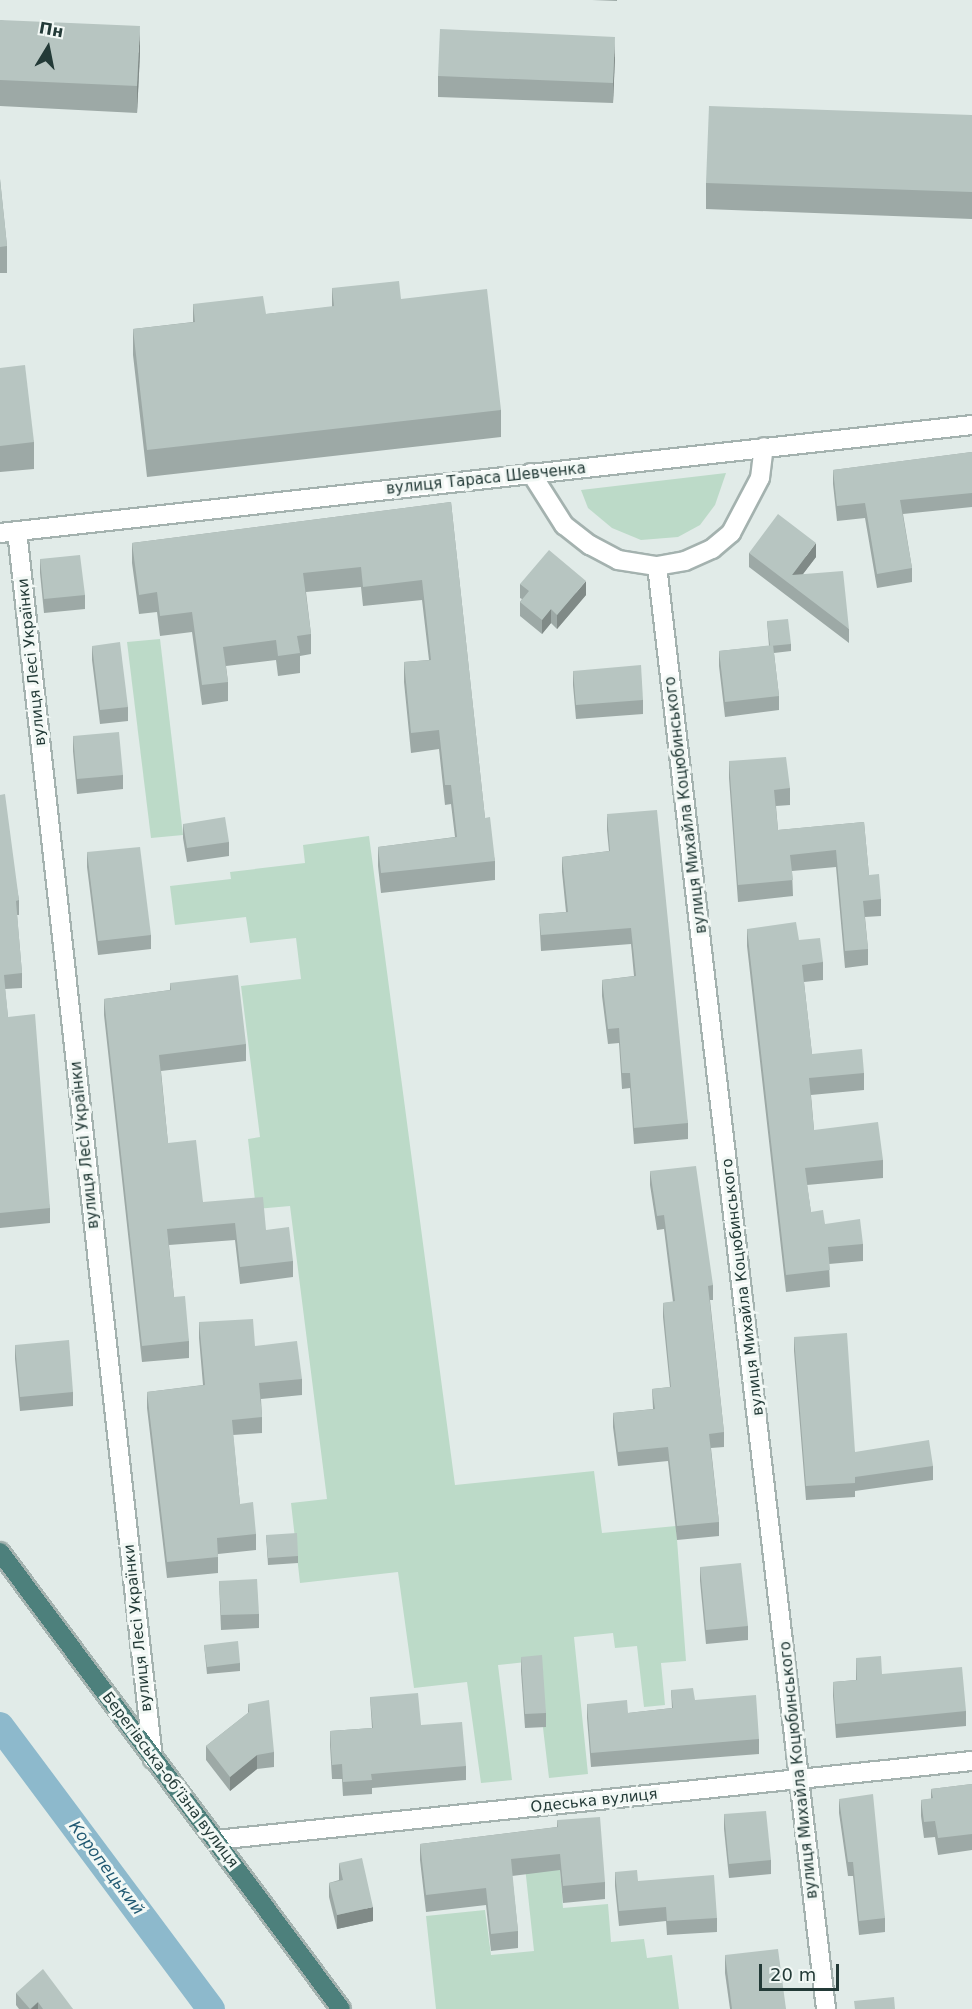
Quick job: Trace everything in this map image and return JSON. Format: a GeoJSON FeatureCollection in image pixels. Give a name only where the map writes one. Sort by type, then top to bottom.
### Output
{"type":"FeatureCollection","features":[{"type":"Feature","properties":{"kind":"highway","name":"Берегівська-обʼїзна вулиця"},"geometry":{"type":"LineString","coordinates":[[0,1552],[341,2009]]}},
{"type":"Feature","properties":{"kind":"street","name":"вулиця Тараса Шевченка"},"geometry":{"type":"LineString","coordinates":[[9,532],[972,425]]}},
{"type":"Feature","properties":{"kind":"street"},"geometry":{"type":"LineString","coordinates":[[531,473],[564,525],[590,545],[618,560],[657,566],[704,553],[731,532],[760,478],[764,447]]}},
{"type":"Feature","properties":{"kind":"street","name":"вулиця Лесі Українки"},"geometry":{"type":"LineString","coordinates":[[9,532],[153,1759]]}},
{"type":"Feature","properties":{"kind":"street","name":"вулиця Михайла Коцюбинського"},"geometry":{"type":"LineString","coordinates":[[657,566],[801,1780],[826,2009]]}},
{"type":"Feature","properties":{"kind":"street","name":"Одеська вулиця"},"geometry":{"type":"LineString","coordinates":[[216,1840],[972,1761]]}},
{"type":"Feature","properties":{"kind":"green space"},"geometry":{"type":"Polygon","coordinates":[[[726,473],[715,505],[700,525],[678,537],[641,540],[612,528],[588,508],[581,490],[726,473]]]}},
{"type":"Feature","properties":{"kind":"green space"},"geometry":{"type":"Polygon","coordinates":[[[160,639],[183,835],[151,838],[127,642],[160,639]]]}},
{"type":"Feature","properties":{"kind":"green space"},"geometry":{"type":"Polygon","coordinates":[[[369,836],[455,1485],[594,1471],[602,1533],[676,1526],[686,1661],[661,1663],[665,1705],[644,1707],[637,1646],[615,1648],[613,1633],[574,1637],[588,1774],[549,1778],[535,1661],[498,1665],[512,1780],[481,1783],[467,1682],[414,1688],[398,1572],[300,1583],[291,1503],[327,1499],[290,1206],[256,1209],[248,1139],[260,1137],[241,986],[301,979],[296,938],[250,943],[246,917],[175,925],[170,886],[231,879],[230,872],[305,863],[303,845],[369,836]]]}},
{"type":"Feature","properties":{"kind":"green space"},"geometry":{"type":"Polygon","coordinates":[[[558,1845],[563,1908],[608,1904],[611,1942],[644,1939],[647,1958],[672,1955],[679,2009],[436,2009],[426,1916],[485,1910],[491,1955],[534,1951],[523,1848],[558,1845]]]}},
{"type":"Feature","properties":{"kind":"building"},"geometry":{"type":"Polygon","coordinates":[[[0,20],[140,26],[137,86],[0,80],[0,20]]]}},
{"type":"Feature","properties":{"kind":"building"},"geometry":{"type":"Polygon","coordinates":[[[440,29],[615,37],[613,83],[438,76],[440,29]]]}},
{"type":"Feature","properties":{"kind":"building"},"geometry":{"type":"Polygon","coordinates":[[[709,106],[972,115],[972,192],[706,183],[709,106]]]}},
{"type":"Feature","properties":{"kind":"building"},"geometry":{"type":"Polygon","coordinates":[[[0,179],[7,246],[0,247],[0,179]]]}},
{"type":"Feature","properties":{"kind":"building"},"geometry":{"type":"Polygon","coordinates":[[[399,281],[401,299],[487,289],[501,410],[147,450],[133,329],[195,322],[193,304],[263,296],[266,314],[334,306],[332,288],[399,281]]]}},
{"type":"Feature","properties":{"kind":"building"},"geometry":{"type":"Polygon","coordinates":[[[25,365],[34,442],[0,446],[0,368],[25,365]]]}},
{"type":"Feature","properties":{"kind":"building"},"geometry":{"type":"Polygon","coordinates":[[[972,452],[972,493],[900,500],[912,568],[877,574],[865,503],[837,506],[833,470],[972,452]]]}},
{"type":"Feature","properties":{"kind":"building"},"geometry":{"type":"Polygon","coordinates":[[[451,502],[485,818],[490,817],[495,861],[381,873],[378,847],[457,837],[451,785],[445,785],[439,730],[411,733],[404,662],[431,660],[422,580],[363,587],[361,567],[303,573],[311,634],[297,636],[300,653],[278,656],[276,640],[223,647],[228,682],[202,685],[192,612],[160,616],[157,592],[139,595],[132,543],[451,502]]]}},
{"type":"Feature","properties":{"kind":"building"},"geometry":{"type":"Polygon","coordinates":[[[778,514],[816,543],[792,575],[843,571],[849,629],[749,553],[778,514]]]}},
{"type":"Feature","properties":{"kind":"building"},"geometry":{"type":"Polygon","coordinates":[[[549,550],[586,581],[557,615],[551,609],[542,620],[520,602],[529,591],[520,584],[549,550]]]}},
{"type":"Feature","properties":{"kind":"building"},"geometry":{"type":"Polygon","coordinates":[[[80,555],[85,595],[44,599],[40,559],[80,555]]]}},
{"type":"Feature","properties":{"kind":"building"},"geometry":{"type":"Polygon","coordinates":[[[788,619],[791,644],[770,646],[767,621],[788,619]]]}},
{"type":"Feature","properties":{"kind":"building"},"geometry":{"type":"Polygon","coordinates":[[[120,642],[128,707],[100,710],[92,646],[120,642]]]}},
{"type":"Feature","properties":{"kind":"building"},"geometry":{"type":"Polygon","coordinates":[[[773,645],[779,696],[725,702],[719,651],[773,645]]]}},
{"type":"Feature","properties":{"kind":"building"},"geometry":{"type":"Polygon","coordinates":[[[641,665],[643,700],[576,705],[573,671],[641,665]]]}},
{"type":"Feature","properties":{"kind":"building"},"geometry":{"type":"Polygon","coordinates":[[[119,732],[123,775],[77,779],[73,736],[119,732]]]}},
{"type":"Feature","properties":{"kind":"building"},"geometry":{"type":"Polygon","coordinates":[[[786,757],[790,788],[774,790],[778,830],[864,822],[869,875],[879,874],[881,899],[863,901],[868,949],[845,951],[836,850],[790,855],[793,880],[738,885],[729,761],[786,757]]]}},
{"type":"Feature","properties":{"kind":"building"},"geometry":{"type":"Polygon","coordinates":[[[5,794],[19,900],[16,901],[22,973],[4,975],[8,1017],[35,1014],[50,1208],[0,1213],[0,795],[5,794]]]}},
{"type":"Feature","properties":{"kind":"building"},"geometry":{"type":"Polygon","coordinates":[[[657,810],[688,1123],[634,1128],[630,1073],[622,1073],[619,1028],[608,1029],[602,980],[636,976],[631,928],[541,935],[539,914],[568,912],[562,857],[610,851],[607,814],[657,810]]]}},
{"type":"Feature","properties":{"kind":"building"},"geometry":{"type":"Polygon","coordinates":[[[225,817],[229,842],[187,848],[183,824],[225,817]]]}},
{"type":"Feature","properties":{"kind":"building"},"geometry":{"type":"Polygon","coordinates":[[[140,847],[151,935],[98,941],[87,852],[140,847]]]}},
{"type":"Feature","properties":{"kind":"building"},"geometry":{"type":"Polygon","coordinates":[[[796,922],[799,940],[820,938],[823,962],[802,965],[812,1054],[862,1049],[864,1073],[809,1078],[814,1130],[878,1122],[883,1160],[805,1168],[811,1212],[823,1210],[825,1224],[860,1219],[863,1244],[828,1247],[830,1270],[786,1275],[747,929],[796,922]]]}},
{"type":"Feature","properties":{"kind":"building"},"geometry":{"type":"Polygon","coordinates":[[[238,975],[246,1044],[159,1055],[168,1143],[196,1140],[203,1202],[263,1197],[266,1230],[289,1227],[293,1261],[240,1267],[235,1223],[167,1229],[174,1297],[185,1296],[189,1341],[142,1346],[104,999],[171,990],[170,983],[238,975]]]}},
{"type":"Feature","properties":{"kind":"building"},"geometry":{"type":"Polygon","coordinates":[[[696,1166],[713,1285],[708,1286],[724,1432],[709,1434],[719,1522],[677,1526],[668,1447],[618,1452],[613,1413],[655,1409],[652,1389],[671,1387],[663,1303],[675,1301],[664,1215],[657,1216],[650,1171],[696,1166]]]}},
{"type":"Feature","properties":{"kind":"building"},"geometry":{"type":"Polygon","coordinates":[[[253,1319],[255,1346],[297,1341],[302,1379],[259,1383],[262,1417],[232,1420],[240,1504],[253,1502],[256,1534],[217,1538],[218,1557],[167,1562],[147,1392],[205,1385],[199,1322],[253,1319]]]}},
{"type":"Feature","properties":{"kind":"building"},"geometry":{"type":"Polygon","coordinates":[[[847,1333],[855,1452],[929,1440],[933,1466],[855,1477],[855,1483],[806,1486],[794,1337],[847,1333]]]}},
{"type":"Feature","properties":{"kind":"building"},"geometry":{"type":"Polygon","coordinates":[[[69,1340],[73,1392],[20,1397],[15,1345],[69,1340]]]}},
{"type":"Feature","properties":{"kind":"building"},"geometry":{"type":"Polygon","coordinates":[[[297,1533],[298,1556],[268,1558],[266,1535],[297,1533]]]}},
{"type":"Feature","properties":{"kind":"building"},"geometry":{"type":"Polygon","coordinates":[[[741,1563],[748,1626],[706,1630],[700,1567],[741,1563]]]}},
{"type":"Feature","properties":{"kind":"building"},"geometry":{"type":"Polygon","coordinates":[[[257,1579],[259,1614],[221,1615],[219,1581],[257,1579]]]}},
{"type":"Feature","properties":{"kind":"building"},"geometry":{"type":"Polygon","coordinates":[[[238,1641],[240,1663],[207,1667],[204,1645],[238,1641]]]}},
{"type":"Feature","properties":{"kind":"building"},"geometry":{"type":"Polygon","coordinates":[[[542,1655],[546,1713],[525,1714],[521,1657],[542,1655]]]}},
{"type":"Feature","properties":{"kind":"building"},"geometry":{"type":"Polygon","coordinates":[[[881,1656],[882,1674],[962,1667],[966,1711],[836,1724],[833,1682],[857,1680],[856,1658],[881,1656]]]}},
{"type":"Feature","properties":{"kind":"building"},"geometry":{"type":"Polygon","coordinates":[[[693,1688],[695,1700],[756,1695],[759,1739],[591,1753],[587,1704],[627,1700],[628,1713],[673,1708],[671,1690],[693,1688]]]}},
{"type":"Feature","properties":{"kind":"building"},"geometry":{"type":"Polygon","coordinates":[[[418,1693],[421,1725],[462,1722],[466,1766],[371,1774],[372,1780],[343,1782],[342,1764],[332,1765],[330,1731],[373,1728],[370,1697],[418,1693]]]}},
{"type":"Feature","properties":{"kind":"building"},"geometry":{"type":"Polygon","coordinates":[[[269,1700],[274,1752],[257,1755],[230,1777],[206,1746],[249,1712],[248,1704],[269,1700]]]}},
{"type":"Feature","properties":{"kind":"building"},"geometry":{"type":"Polygon","coordinates":[[[972,1784],[972,1834],[938,1838],[935,1821],[924,1822],[921,1800],[933,1798],[931,1789],[972,1784]]]}},
{"type":"Feature","properties":{"kind":"building"},"geometry":{"type":"Polygon","coordinates":[[[873,1794],[885,1918],[859,1921],[853,1862],[848,1862],[839,1799],[873,1794]]]}},
{"type":"Feature","properties":{"kind":"building"},"geometry":{"type":"Polygon","coordinates":[[[766,1811],[771,1860],[729,1864],[724,1814],[766,1811]]]}},
{"type":"Feature","properties":{"kind":"building"},"geometry":{"type":"Polygon","coordinates":[[[600,1817],[605,1882],[563,1886],[560,1854],[511,1859],[518,1931],[491,1934],[486,1888],[426,1895],[420,1844],[558,1827],[557,1820],[600,1817]]]}},
{"type":"Feature","properties":{"kind":"building"},"geometry":{"type":"Polygon","coordinates":[[[362,1858],[373,1907],[337,1915],[329,1883],[343,1880],[339,1863],[362,1858]]]}},
{"type":"Feature","properties":{"kind":"building"},"geometry":{"type":"Polygon","coordinates":[[[637,1870],[638,1881],[714,1875],[717,1918],[667,1921],[666,1907],[619,1911],[615,1872],[637,1870]]]}},
{"type":"Feature","properties":{"kind":"building"},"geometry":{"type":"Polygon","coordinates":[[[778,1949],[786,2009],[732,2009],[725,1955],[778,1949]]]}},
{"type":"Feature","properties":{"kind":"building"},"geometry":{"type":"Polygon","coordinates":[[[43,1969],[73,2009],[43,2009],[38,2002],[30,2009],[16,1993],[43,1969]]]}},
{"type":"Feature","properties":{"kind":"building"},"geometry":{"type":"Polygon","coordinates":[[[894,1997],[895,2009],[855,2009],[854,2001],[894,1997]]]}},
{"type":"Feature","properties":{"kind":"waterway","name":"Коропецький"},"geometry":{"type":"LineString","coordinates":[[0,1726],[211,2009]]}}]}
